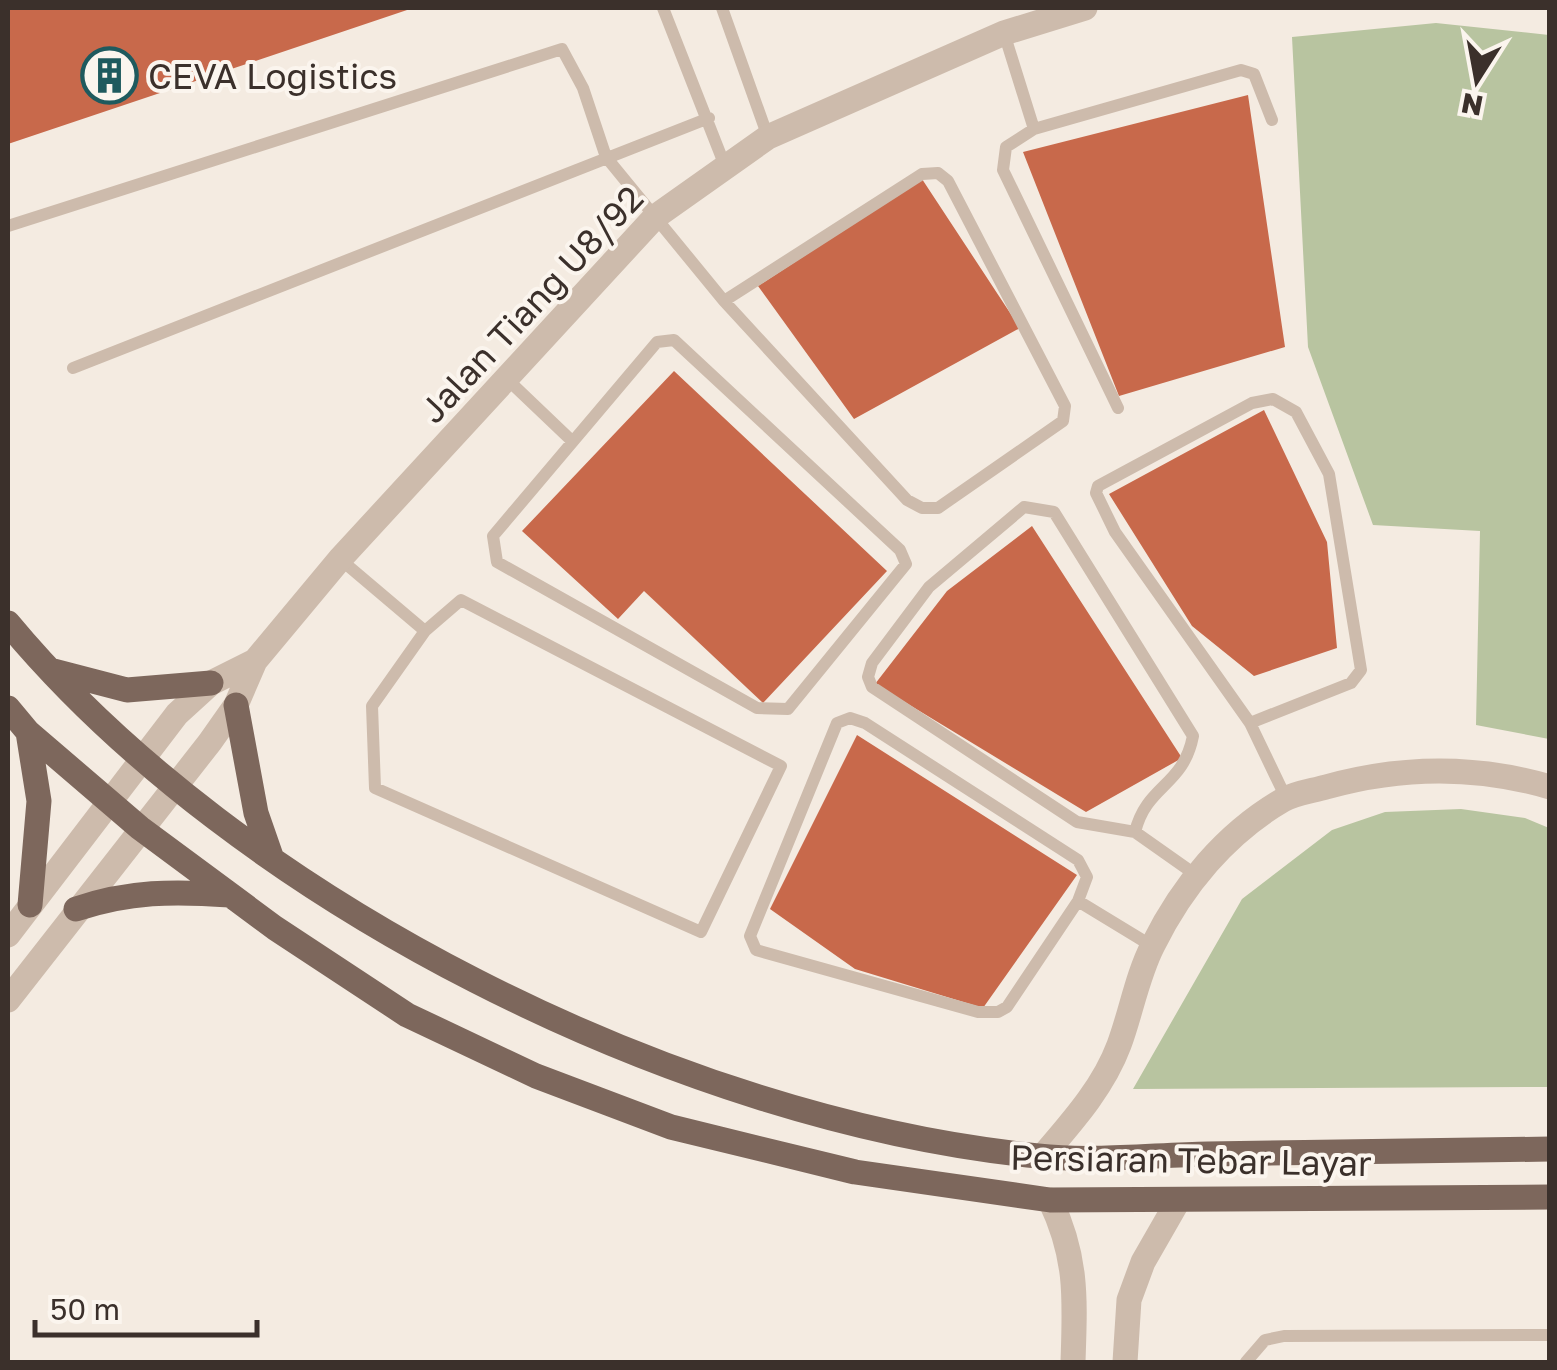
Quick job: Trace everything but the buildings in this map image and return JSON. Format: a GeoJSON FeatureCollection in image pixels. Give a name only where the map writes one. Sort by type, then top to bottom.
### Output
{"type":"FeatureCollection","features":[{"type":"Feature","properties":{"kind":"main road","name":"Persiaran Tebar Layar"},"geometry":{"type":"LineString","coordinates":[[8,623],[45,668],[140,757],[272,859],[437,960],[619,1049],[809,1112],[924,1140],[1042,1157],[1550,1149]]}},
{"type":"Feature","properties":{"kind":"main road"},"geometry":{"type":"LineString","coordinates":[[45,668],[128,690],[210,683]]}},
{"type":"Feature","properties":{"kind":"main road"},"geometry":{"type":"LineString","coordinates":[[236,705],[256,814],[272,859]]}},
{"type":"Feature","properties":{"kind":"main road","name":"Persiaran Tebar Layar"},"geometry":{"type":"LineString","coordinates":[[8,708],[28,732],[140,828],[230,895],[406,1015],[536,1076],[654,1121],[856,1172],[1050,1200],[1550,1198]]}},
{"type":"Feature","properties":{"kind":"main road"},"geometry":{"type":"LineString","coordinates":[[28,732],[39,801],[30,905]]}},
{"type":"Feature","properties":{"kind":"main road"},"geometry":{"type":"LineString","coordinates":[[76,909],[117,895],[157,890],[230,895]]}},
{"type":"Feature","properties":{"kind":"street","name":"Jalan Tiang U8/92"},"geometry":{"type":"LineString","coordinates":[[8,1000],[236,705],[254,661],[340,559],[655,217],[768,137],[1004,33],[1085,8]]}},
{"type":"Feature","properties":{"kind":"street","name":"Jalan Tiang U8/92"},"geometry":{"type":"LineString","coordinates":[[8,935],[140,757],[210,683],[254,661]]}},
{"type":"Feature","properties":{"kind":"street"},"geometry":{"type":"LineString","coordinates":[[1042,1157],[1085,1106],[1117,1050],[1152,946],[1196,875],[1232,836],[1286,798],[1356,778],[1431,768],[1507,774],[1550,787]]}},
{"type":"Feature","properties":{"kind":"street"},"geometry":{"type":"LineString","coordinates":[[1050,1200],[1068,1236],[1076,1284],[1072,1362]]}},
{"type":"Feature","properties":{"kind":"street"},"geometry":{"type":"LineString","coordinates":[[1125,1362],[1130,1300],[1143,1262],[1178,1201]]}},
{"type":"Feature","properties":{"kind":"lane"},"geometry":{"type":"LineString","coordinates":[[663,8],[725,166]]}},
{"type":"Feature","properties":{"kind":"lane"},"geometry":{"type":"LineString","coordinates":[[722,8],[768,137]]}},
{"type":"Feature","properties":{"kind":"lane"},"geometry":{"type":"LineString","coordinates":[[1004,33],[1034,129]]}},
{"type":"Feature","properties":{"kind":"lane"},"geometry":{"type":"LineString","coordinates":[[8,226],[562,49],[583,88],[606,157],[724,302],[907,500],[922,508],[938,508],[1063,421],[1065,406],[948,181],[938,173],[922,174],[724,302]]}},
{"type":"Feature","properties":{"kind":"lane"},"geometry":{"type":"LineString","coordinates":[[1118,408],[1002,170],[1006,147],[1034,129],[1242,70],[1254,74],[1272,120]]}},
{"type":"Feature","properties":{"kind":"lane"},"geometry":{"type":"LineString","coordinates":[[73,368],[709,118]]}},
{"type":"Feature","properties":{"kind":"lane"},"geometry":{"type":"LineString","coordinates":[[674,340],[900,550],[906,564],[788,708],[757,708],[497,562],[493,536],[572,441],[658,342],[674,340]]}},
{"type":"Feature","properties":{"kind":"lane"},"geometry":{"type":"LineString","coordinates":[[506,378],[572,441]]}},
{"type":"Feature","properties":{"kind":"lane"},"geometry":{"type":"LineString","coordinates":[[1250,723],[1351,682],[1361,670],[1328,474],[1296,412],[1273,399],[1235,412],[1098,486],[1096,493],[1116,532],[1250,723],[1286,798]]}},
{"type":"Feature","properties":{"kind":"lane"},"geometry":{"type":"LineString","coordinates":[[1136,832],[1141,808],[1188,763],[1193,736],[1054,512],[1024,507],[928,587],[872,663],[868,677],[872,687],[1077,822],[1136,832],[1196,875]]}},
{"type":"Feature","properties":{"kind":"lane"},"geometry":{"type":"LineString","coordinates":[[340,559],[425,631]]}},
{"type":"Feature","properties":{"kind":"lane"},"geometry":{"type":"LineString","coordinates":[[461,600],[781,766],[701,932],[376,788],[372,706],[425,631],[461,600]]}},
{"type":"Feature","properties":{"kind":"lane"},"geometry":{"type":"LineString","coordinates":[[850,718],[865,723],[1078,860],[1086,877],[1078,901],[1007,1007],[998,1012],[978,1012],[756,950],[750,936],[837,723],[850,718]]}},
{"type":"Feature","properties":{"kind":"lane"},"geometry":{"type":"LineString","coordinates":[[1078,901],[1152,946]]}},
{"type":"Feature","properties":{"kind":"lane"},"geometry":{"type":"LineString","coordinates":[[1246,1362],[1265,1340],[1284,1336],[1550,1334]]}},
{"type":"Feature","properties":{"kind":"green space"},"geometry":{"type":"Polygon","coordinates":[[[1436,23],[1549,35],[1549,739],[1476,725],[1480,531],[1373,525],[1308,347],[1292,37],[1436,23]]]}},
{"type":"Feature","properties":{"kind":"green space"},"geometry":{"type":"Polygon","coordinates":[[[1461,809],[1525,818],[1549,828],[1549,1087],[1133,1089],[1242,899],[1332,830],[1385,812],[1461,809]]]}},
{"type":"Feature","properties":{"kind":"place","name":"CEVA Logistics"},"geometry":{"type":"Point","coordinates":[109,76]}}]}
